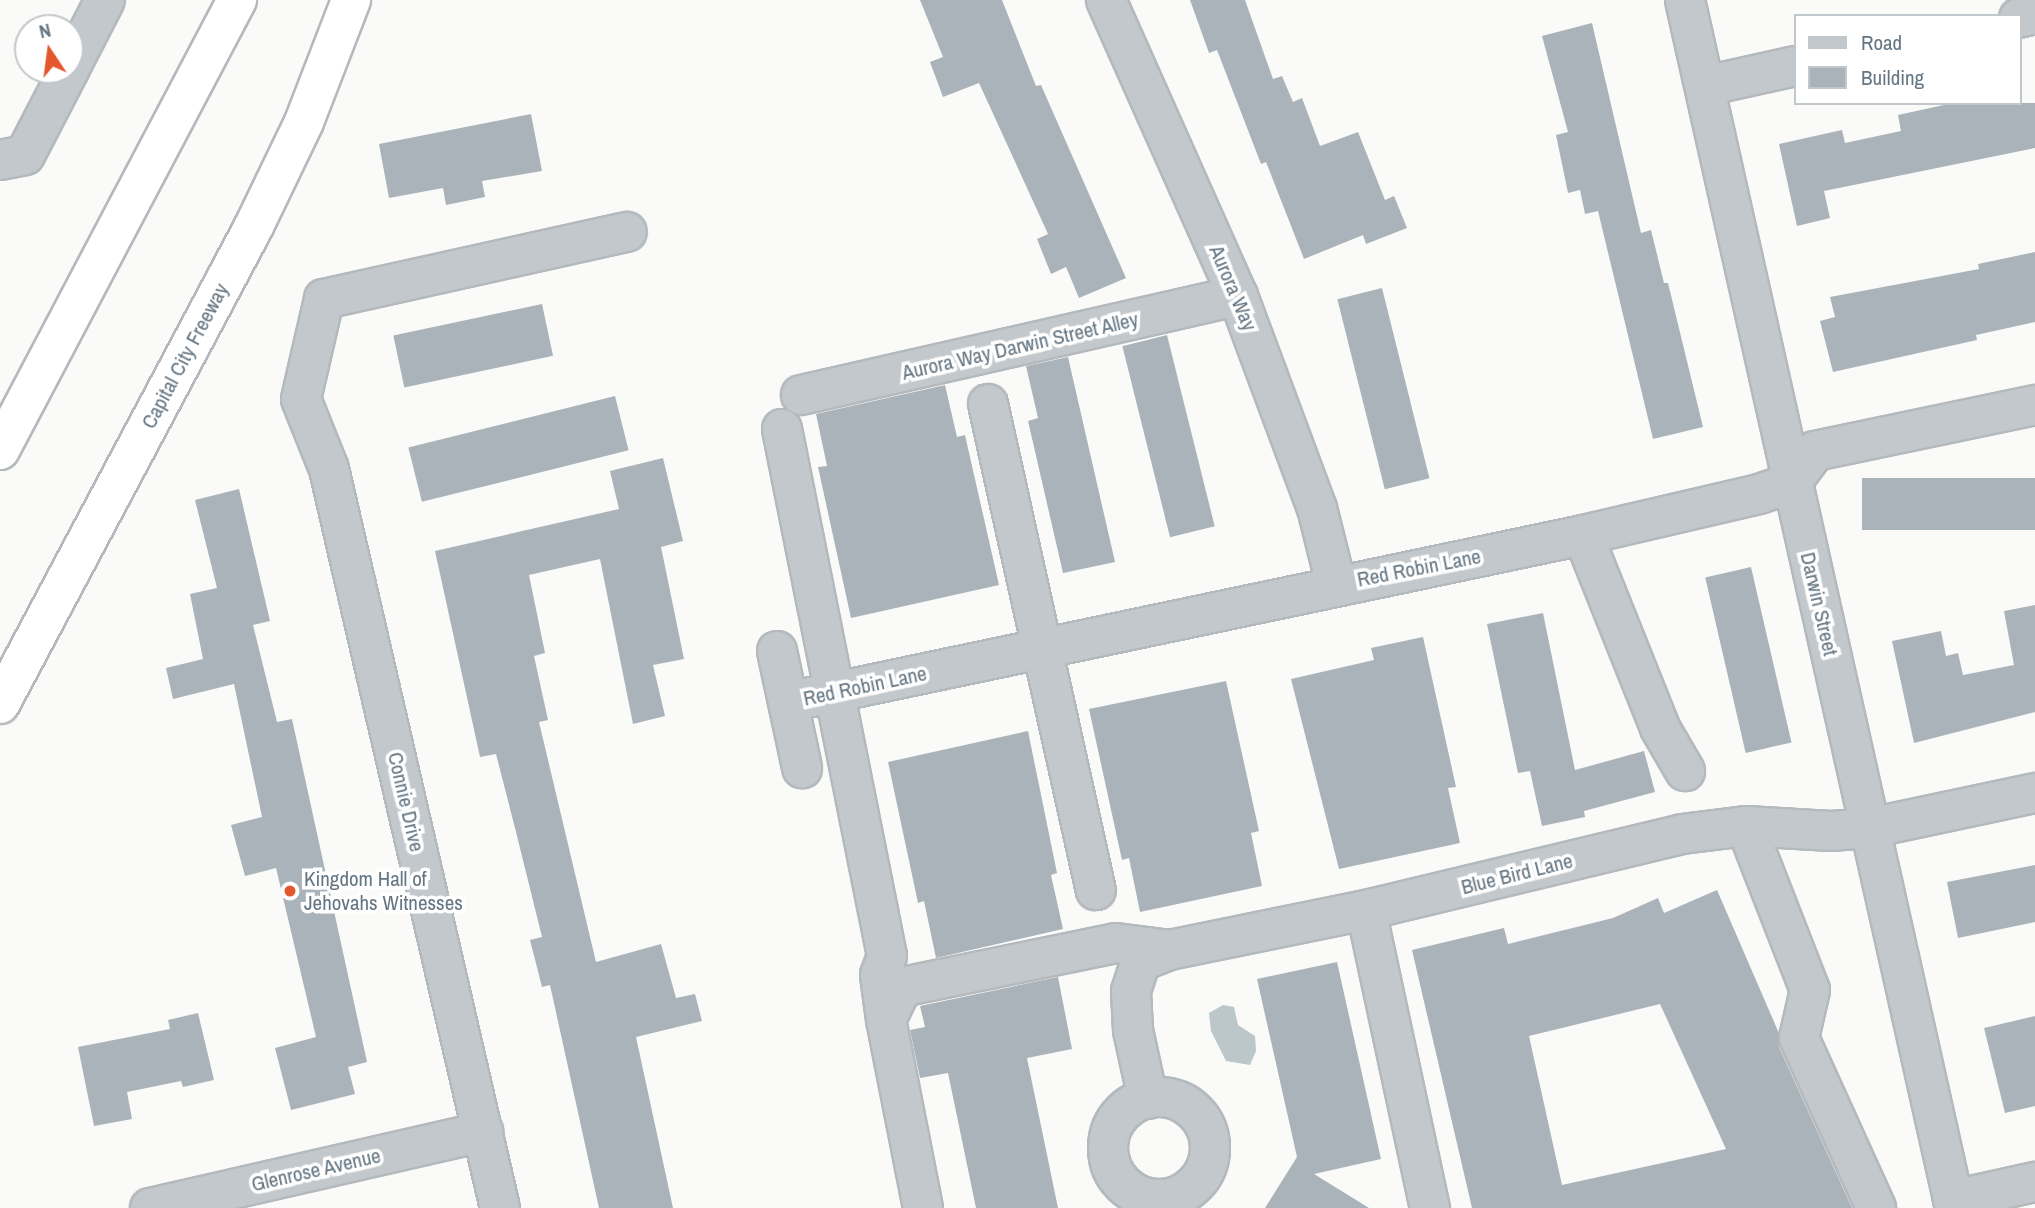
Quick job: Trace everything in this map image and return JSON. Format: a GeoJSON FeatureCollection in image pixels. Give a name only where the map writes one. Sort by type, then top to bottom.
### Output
{"type":"FeatureCollection","features":[{"type":"Feature","properties":{"kind":"highway"},"geometry":{"type":"LineString","coordinates":[[0,450],[237,0]]}},
{"type":"Feature","properties":{"kind":"highway","name":"Capital City Freeway"},"geometry":{"type":"LineString","coordinates":[[0,704],[254,226],[304,122],[351,0]]}},
{"type":"Feature","properties":{"kind":"highway"},"geometry":{"type":"LineString","coordinates":[[304,122],[363,0]]}},
{"type":"Feature","properties":{"kind":"street"},"geometry":{"type":"LineString","coordinates":[[84,40],[105,0]]}},
{"type":"Feature","properties":{"kind":"street","name":"Aurora Way"},"geometry":{"type":"LineString","coordinates":[[1106,0],[1238,296],[1317,508],[1336,584]]}},
{"type":"Feature","properties":{"kind":"street","name":"Darwin Street"},"geometry":{"type":"LineString","coordinates":[[1685,0],[1954,1204]]}},
{"type":"Feature","properties":{"kind":"street"},"geometry":{"type":"LineString","coordinates":[[1705,86],[1794,66]]}},
{"type":"Feature","properties":{"kind":"street"},"geometry":{"type":"LineString","coordinates":[[0,160],[26,155],[62,84]]}},
{"type":"Feature","properties":{"kind":"street","name":"Connie Drive"},"geometry":{"type":"LineString","coordinates":[[500,1208],[329,469],[301,399],[324,299],[626,232]]}},
{"type":"Feature","properties":{"kind":"street","name":"Aurora Way Darwin Street Alley"},"geometry":{"type":"LineString","coordinates":[[801,395],[1238,296]]}},
{"type":"Feature","properties":{"kind":"street"},"geometry":{"type":"LineString","coordinates":[[988,404],[1096,890]]}},
{"type":"Feature","properties":{"kind":"street"},"geometry":{"type":"LineString","coordinates":[[1791,483],[1815,452],[2035,405]]}},
{"type":"Feature","properties":{"kind":"street"},"geometry":{"type":"LineString","coordinates":[[782,429],[837,691],[842,742],[887,956],[880,975],[886,1020],[923,1208]]}},
{"type":"Feature","properties":{"kind":"street","name":"Red Robin Lane"},"geometry":{"type":"LineString","coordinates":[[788,702],[1336,584],[1583,535],[1791,483]]}},
{"type":"Feature","properties":{"kind":"street"},"geometry":{"type":"LineString","coordinates":[[1583,535],[1655,716],[1685,771]]}},
{"type":"Feature","properties":{"kind":"street"},"geometry":{"type":"LineString","coordinates":[[777,651],[802,768]]}},
{"type":"Feature","properties":{"kind":"street","name":"Blue Bird Lane"},"geometry":{"type":"LineString","coordinates":[[1148,1099],[1133,1030],[1131,991],[1141,961],[1169,950],[1366,910],[1682,834],[1746,826],[1830,831],[1870,828],[2035,793]]}},
{"type":"Feature","properties":{"kind":"street"},"geometry":{"type":"LineString","coordinates":[[1746,826],[1810,990],[1799,1038],[1877,1208]]}},
{"type":"Feature","properties":{"kind":"street"},"geometry":{"type":"LineString","coordinates":[[1366,910],[1430,1208]]}},
{"type":"Feature","properties":{"kind":"street"},"geometry":{"type":"LineString","coordinates":[[886,1020],[902,987],[1116,943],[1169,950]]}},
{"type":"Feature","properties":{"kind":"street","name":"Glenrose Avenue"},"geometry":{"type":"LineString","coordinates":[[150,1208],[483,1132]]}},
{"type":"Feature","properties":{"kind":"street"},"geometry":{"type":"LineString","coordinates":[[1954,1204],[2035,1182]]}},
{"type":"Feature","properties":{"kind":"shaded area"},"geometry":{"type":"Polygon","coordinates":[[[1223,1005],[1234,1007],[1238,1025],[1255,1036],[1256,1051],[1250,1065],[1226,1061],[1211,1031],[1209,1013],[1223,1005]]]}},
{"type":"Feature","properties":{"kind":"building"},"geometry":{"type":"Polygon","coordinates":[[[920,0],[1002,0],[1036,86],[1041,85],[1126,278],[1079,298],[1066,267],[1051,274],[1037,239],[1048,234],[979,83],[943,97],[930,62],[943,57],[920,0]]]}},
{"type":"Feature","properties":{"kind":"building"},"geometry":{"type":"Polygon","coordinates":[[[1190,0],[1245,0],[1273,79],[1282,76],[1293,102],[1302,98],[1320,146],[1358,132],[1385,200],[1394,196],[1407,228],[1366,244],[1363,235],[1304,259],[1266,162],[1261,164],[1217,50],[1209,53],[1190,0]]]}},
{"type":"Feature","properties":{"kind":"building"},"geometry":{"type":"Polygon","coordinates":[[[1592,23],[1641,233],[1651,230],[1664,283],[1668,283],[1703,427],[1653,439],[1598,211],[1585,214],[1580,190],[1568,193],[1556,135],[1568,132],[1542,36],[1592,23]]]}},
{"type":"Feature","properties":{"kind":"building"},"geometry":{"type":"Polygon","coordinates":[[[2035,103],[2035,148],[1824,191],[1830,218],[1797,226],[1779,144],[1842,130],[1845,143],[1901,131],[1898,115],[1944,105],[2035,103]]]}},
{"type":"Feature","properties":{"kind":"building"},"geometry":{"type":"Polygon","coordinates":[[[531,114],[542,171],[482,181],[485,197],[446,205],[443,188],[389,198],[379,144],[531,114]]]}},
{"type":"Feature","properties":{"kind":"building"},"geometry":{"type":"Polygon","coordinates":[[[2035,252],[2035,322],[1976,335],[1977,340],[1833,372],[1820,321],[1835,317],[1830,297],[1979,269],[1978,264],[2035,252]]]}},
{"type":"Feature","properties":{"kind":"building"},"geometry":{"type":"Polygon","coordinates":[[[1382,288],[1429,478],[1385,489],[1337,299],[1382,288]]]}},
{"type":"Feature","properties":{"kind":"building"},"geometry":{"type":"Polygon","coordinates":[[[542,304],[553,356],[404,387],[393,336],[542,304]]]}},
{"type":"Feature","properties":{"kind":"building"},"geometry":{"type":"Polygon","coordinates":[[[1167,335],[1215,526],[1170,537],[1122,346],[1167,335]]]}},
{"type":"Feature","properties":{"kind":"building"},"geometry":{"type":"Polygon","coordinates":[[[1068,357],[1115,562],[1063,573],[1028,421],[1038,418],[1026,366],[1068,357]]]}},
{"type":"Feature","properties":{"kind":"building"},"geometry":{"type":"Polygon","coordinates":[[[945,385],[957,437],[965,435],[999,585],[851,618],[818,467],[827,466],[816,414],[945,385]]]}},
{"type":"Feature","properties":{"kind":"building"},"geometry":{"type":"Polygon","coordinates":[[[615,396],[629,450],[422,502],[408,448],[615,396]]]}},
{"type":"Feature","properties":{"kind":"building"},"geometry":{"type":"Polygon","coordinates":[[[663,458],[683,541],[661,547],[684,659],[653,665],[665,716],[633,724],[600,559],[529,575],[545,653],[534,656],[548,720],[539,722],[596,962],[661,944],[676,998],[695,994],[702,1021],[636,1037],[673,1208],[599,1208],[550,985],[542,987],[530,940],[542,937],[516,832],[496,754],[480,757],[435,551],[619,509],[610,471],[663,458]]]}},
{"type":"Feature","properties":{"kind":"building"},"geometry":{"type":"Polygon","coordinates":[[[1862,478],[2035,478],[2035,530],[1862,530],[1862,478]]]}},
{"type":"Feature","properties":{"kind":"building"},"geometry":{"type":"Polygon","coordinates":[[[239,489],[270,621],[253,625],[277,722],[292,719],[367,1062],[348,1067],[355,1094],[291,1110],[275,1048],[316,1037],[276,868],[245,876],[231,825],[262,817],[234,684],[173,699],[166,668],[203,659],[190,594],[217,588],[195,500],[239,489]]]}},
{"type":"Feature","properties":{"kind":"building"},"geometry":{"type":"Polygon","coordinates":[[[1751,567],[1791,742],[1746,753],[1705,578],[1751,567]]]}},
{"type":"Feature","properties":{"kind":"building"},"geometry":{"type":"Polygon","coordinates":[[[2035,605],[2035,712],[1914,743],[1892,641],[1941,631],[1946,656],[1958,653],[1963,675],[2014,665],[2004,611],[2035,605]]]}},
{"type":"Feature","properties":{"kind":"building"},"geometry":{"type":"Polygon","coordinates":[[[1543,613],[1575,770],[1644,751],[1655,792],[1584,811],[1585,817],[1542,826],[1530,771],[1518,773],[1487,624],[1543,613]]]}},
{"type":"Feature","properties":{"kind":"building"},"geometry":{"type":"Polygon","coordinates":[[[1423,637],[1456,787],[1448,788],[1460,843],[1339,869],[1291,679],[1374,660],[1371,648],[1423,637]]]}},
{"type":"Feature","properties":{"kind":"building"},"geometry":{"type":"Polygon","coordinates":[[[1226,681],[1259,831],[1251,833],[1262,886],[1140,912],[1129,858],[1122,860],[1089,709],[1226,681]]]}},
{"type":"Feature","properties":{"kind":"building"},"geometry":{"type":"Polygon","coordinates":[[[1028,731],[1057,873],[1051,875],[1063,929],[936,958],[924,901],[918,903],[888,762],[1028,731]]]}},
{"type":"Feature","properties":{"kind":"building"},"geometry":{"type":"Polygon","coordinates":[[[2035,865],[2035,922],[1958,938],[1947,882],[2035,865]]]}},
{"type":"Feature","properties":{"kind":"building"},"geometry":{"type":"Polygon","coordinates":[[[1717,890],[1778,1031],[1779,1047],[1852,1208],[1472,1208],[1412,950],[1504,928],[1508,944],[1613,918],[1658,898],[1664,913],[1717,890]],[[1660,1004],[1529,1036],[1562,1185],[1726,1149],[1660,1004]]]}},
{"type":"Feature","properties":{"kind":"building"},"geometry":{"type":"Polygon","coordinates":[[[1337,962],[1381,1159],[1314,1174],[1369,1208],[1265,1208],[1297,1157],[1257,979],[1337,962]]]}},
{"type":"Feature","properties":{"kind":"building"},"geometry":{"type":"Polygon","coordinates":[[[1058,977],[1072,1049],[1027,1058],[1058,1208],[976,1208],[948,1073],[920,1078],[910,1030],[925,1027],[920,1006],[1058,977]]]}},
{"type":"Feature","properties":{"kind":"building"},"geometry":{"type":"Polygon","coordinates":[[[198,1013],[214,1080],[183,1087],[181,1081],[127,1092],[132,1119],[94,1126],[78,1047],[170,1029],[168,1020],[198,1013]]]}},
{"type":"Feature","properties":{"kind":"building"},"geometry":{"type":"Polygon","coordinates":[[[2035,1016],[2035,1106],[2005,1113],[1984,1028],[2035,1016]]]}},
{"type":"Feature","properties":{"kind":"place","name":"Kingdom Hall of Jehovahs Witnesses"},"geometry":{"type":"Point","coordinates":[290,891]}}]}
